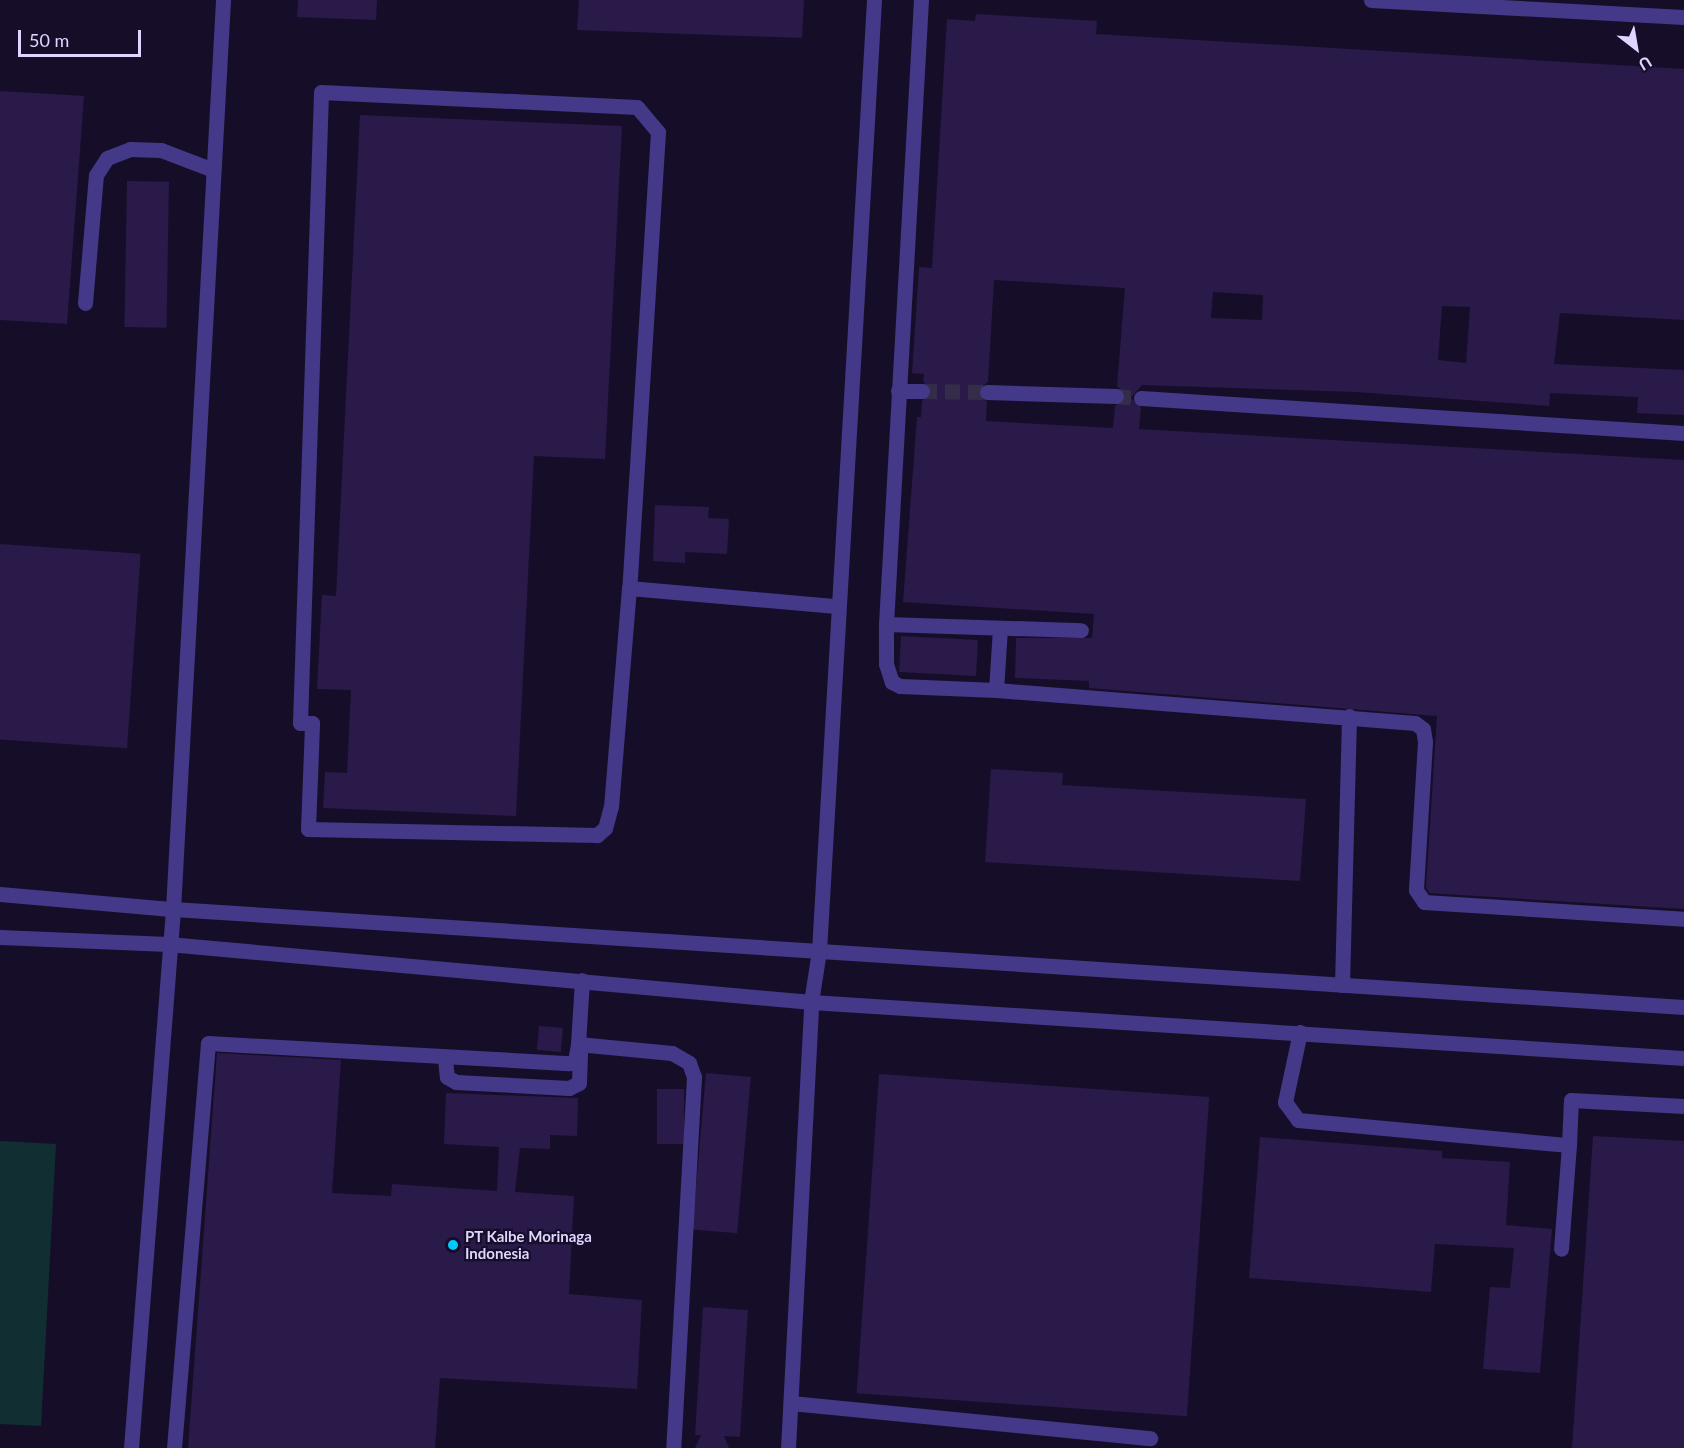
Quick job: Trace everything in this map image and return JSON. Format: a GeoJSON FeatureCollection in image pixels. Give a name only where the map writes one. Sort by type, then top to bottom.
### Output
{"type":"FeatureCollection","features":[{"type":"Feature","properties":{"kind":"street"},"geometry":{"type":"LineString","coordinates":[[131,1448],[168,944],[173,909],[223,0]]}},
{"type":"Feature","properties":{"kind":"street"},"geometry":{"type":"LineString","coordinates":[[788,1448],[811,1002],[819,951],[837,606],[874,0]]}},
{"type":"Feature","properties":{"kind":"street"},"geometry":{"type":"LineString","coordinates":[[921,0],[886,624],[886,664],[892,682],[900,686],[996,690],[1415,723],[1423,729],[1416,890],[1424,902],[1684,920]]}},
{"type":"Feature","properties":{"kind":"street"},"geometry":{"type":"LineString","coordinates":[[1371,0],[1684,17]]}},
{"type":"Feature","properties":{"kind":"street"},"geometry":{"type":"LineString","coordinates":[[321,92],[637,107],[650,119],[658,132],[629,588],[610,813],[605,828],[597,835],[308,830],[312,723],[300,723],[321,92]]}},
{"type":"Feature","properties":{"kind":"street"},"geometry":{"type":"LineString","coordinates":[[85,303],[96,175],[107,158],[130,149],[161,150],[213,170]]}},
{"type":"Feature","properties":{"kind":"street"},"geometry":{"type":"LineString","coordinates":[[898,391],[922,391]]}},
{"type":"Feature","properties":{"kind":"street"},"geometry":{"type":"LineString","coordinates":[[987,392],[1116,396]]}},
{"type":"Feature","properties":{"kind":"street"},"geometry":{"type":"LineString","coordinates":[[1141,398],[1684,433]]}},
{"type":"Feature","properties":{"kind":"street"},"geometry":{"type":"LineString","coordinates":[[629,588],[837,606]]}},
{"type":"Feature","properties":{"kind":"street"},"geometry":{"type":"LineString","coordinates":[[886,624],[1081,630]]}},
{"type":"Feature","properties":{"kind":"street"},"geometry":{"type":"LineString","coordinates":[[996,690],[1000,628]]}},
{"type":"Feature","properties":{"kind":"street"},"geometry":{"type":"LineString","coordinates":[[1342,985],[1349,716]]}},
{"type":"Feature","properties":{"kind":"street"},"geometry":{"type":"LineString","coordinates":[[0,894],[173,909],[1684,1006]]}},
{"type":"Feature","properties":{"kind":"street"},"geometry":{"type":"LineString","coordinates":[[0,938],[168,944],[811,1002],[1684,1058]]}},
{"type":"Feature","properties":{"kind":"street"},"geometry":{"type":"LineString","coordinates":[[445,1059],[447,1077],[456,1082],[569,1088],[579,1083],[578,1044],[582,980]]}},
{"type":"Feature","properties":{"kind":"street"},"geometry":{"type":"LineString","coordinates":[[1300,1032],[1285,1102],[1298,1120],[1569,1145]]}},
{"type":"Feature","properties":{"kind":"street"},"geometry":{"type":"LineString","coordinates":[[174,1448],[208,1042],[445,1059],[569,1063],[574,1061],[578,1044]]}},
{"type":"Feature","properties":{"kind":"street"},"geometry":{"type":"LineString","coordinates":[[578,1044],[672,1053],[689,1063],[694,1077],[674,1448]]}},
{"type":"Feature","properties":{"kind":"street"},"geometry":{"type":"LineString","coordinates":[[1561,1249],[1571,1100],[1684,1106]]}},
{"type":"Feature","properties":{"kind":"street"},"geometry":{"type":"LineString","coordinates":[[791,1403],[1150,1438]]}},
{"type":"Feature","properties":{"kind":"green space"},"geometry":{"type":"Polygon","coordinates":[[[0,1141],[56,1144],[41,1426],[0,1424],[0,1141]]]}},
{"type":"Feature","properties":{"kind":"building"},"geometry":{"type":"Polygon","coordinates":[[[298,0],[377,0],[376,20],[297,17],[298,0]]]}},
{"type":"Feature","properties":{"kind":"building"},"geometry":{"type":"Polygon","coordinates":[[[579,0],[804,0],[802,38],[577,30],[579,0]]]}},
{"type":"Feature","properties":{"kind":"building"},"geometry":{"type":"Polygon","coordinates":[[[976,14],[1097,21],[1096,34],[1684,69],[1684,320],[1560,313],[1554,364],[1684,370],[1684,415],[1637,413],[1638,397],[1550,393],[1549,406],[1356,392],[1142,385],[1131,398],[1141,408],[1139,429],[1684,460],[1684,909],[1429,893],[1426,887],[1437,716],[1089,688],[1089,681],[1015,678],[1016,638],[1092,638],[1094,614],[903,602],[917,417],[921,417],[922,401],[932,392],[923,381],[924,374],[912,373],[919,267],[932,268],[947,19],[975,21],[976,14]],[[994,280],[988,382],[977,391],[987,402],[986,421],[1113,428],[1115,406],[1126,397],[1117,386],[1125,288],[994,280]],[[1213,292],[1211,318],[1262,320],[1263,295],[1213,292]],[[1442,306],[1438,360],[1466,363],[1470,307],[1442,306]]]}},
{"type":"Feature","properties":{"kind":"building"},"geometry":{"type":"Polygon","coordinates":[[[0,91],[84,96],[67,324],[0,320],[0,91]]]}},
{"type":"Feature","properties":{"kind":"building"},"geometry":{"type":"Polygon","coordinates":[[[360,115],[622,126],[605,459],[534,456],[516,816],[323,808],[325,772],[347,773],[351,690],[317,689],[322,595],[336,596],[360,115]]]}},
{"type":"Feature","properties":{"kind":"building"},"geometry":{"type":"Polygon","coordinates":[[[127,181],[169,182],[166,328],[124,327],[127,181]]]}},
{"type":"Feature","properties":{"kind":"building"},"geometry":{"type":"Polygon","coordinates":[[[655,505],[709,507],[708,518],[729,519],[727,554],[685,552],[685,563],[653,561],[655,505]]]}},
{"type":"Feature","properties":{"kind":"building"},"geometry":{"type":"Polygon","coordinates":[[[0,544],[141,554],[127,748],[0,739],[0,544]]]}},
{"type":"Feature","properties":{"kind":"building"},"geometry":{"type":"Polygon","coordinates":[[[901,636],[978,640],[976,676],[899,672],[901,636]]]}},
{"type":"Feature","properties":{"kind":"building"},"geometry":{"type":"Polygon","coordinates":[[[991,769],[1063,773],[1062,785],[1306,799],[1300,881],[985,862],[991,769]]]}},
{"type":"Feature","properties":{"kind":"building"},"geometry":{"type":"Polygon","coordinates":[[[539,1026],[563,1028],[561,1052],[537,1050],[539,1026]]]}},
{"type":"Feature","properties":{"kind":"building"},"geometry":{"type":"Polygon","coordinates":[[[217,1053],[341,1060],[332,1193],[391,1196],[392,1184],[497,1191],[499,1147],[444,1144],[446,1093],[578,1098],[577,1136],[550,1135],[550,1149],[520,1148],[515,1192],[574,1196],[569,1294],[642,1300],[637,1389],[440,1378],[435,1448],[188,1448],[217,1053]]]}},
{"type":"Feature","properties":{"kind":"building"},"geometry":{"type":"Polygon","coordinates":[[[706,1073],[751,1077],[737,1233],[692,1229],[706,1073]]]}},
{"type":"Feature","properties":{"kind":"building"},"geometry":{"type":"Polygon","coordinates":[[[879,1074],[1209,1097],[1187,1416],[857,1393],[879,1074]]]}},
{"type":"Feature","properties":{"kind":"building"},"geometry":{"type":"Polygon","coordinates":[[[657,1089],[684,1089],[684,1144],[657,1144],[657,1089]]]}},
{"type":"Feature","properties":{"kind":"building"},"geometry":{"type":"Polygon","coordinates":[[[1593,1136],[1684,1141],[1684,1448],[1572,1448],[1593,1136]]]}},
{"type":"Feature","properties":{"kind":"building"},"geometry":{"type":"Polygon","coordinates":[[[1260,1137],[1442,1151],[1442,1158],[1510,1162],[1506,1225],[1552,1229],[1540,1373],[1483,1369],[1490,1287],[1510,1288],[1514,1248],[1435,1244],[1431,1292],[1249,1278],[1260,1137]]]}},
{"type":"Feature","properties":{"kind":"building"},"geometry":{"type":"Polygon","coordinates":[[[703,1307],[748,1310],[740,1437],[724,1436],[729,1448],[695,1448],[701,1435],[695,1435],[703,1307]]]}},
{"type":"Feature","properties":{"kind":"tunnel"},"geometry":{"type":"LineString","coordinates":[[922,391],[987,392]]}},
{"type":"Feature","properties":{"kind":"tunnel"},"geometry":{"type":"LineString","coordinates":[[1116,396],[1141,398]]}},
{"type":"Feature","properties":{"kind":"place","name":"PT Kalbe Morinaga Indonesia"},"geometry":{"type":"Point","coordinates":[453,1245]}}]}
